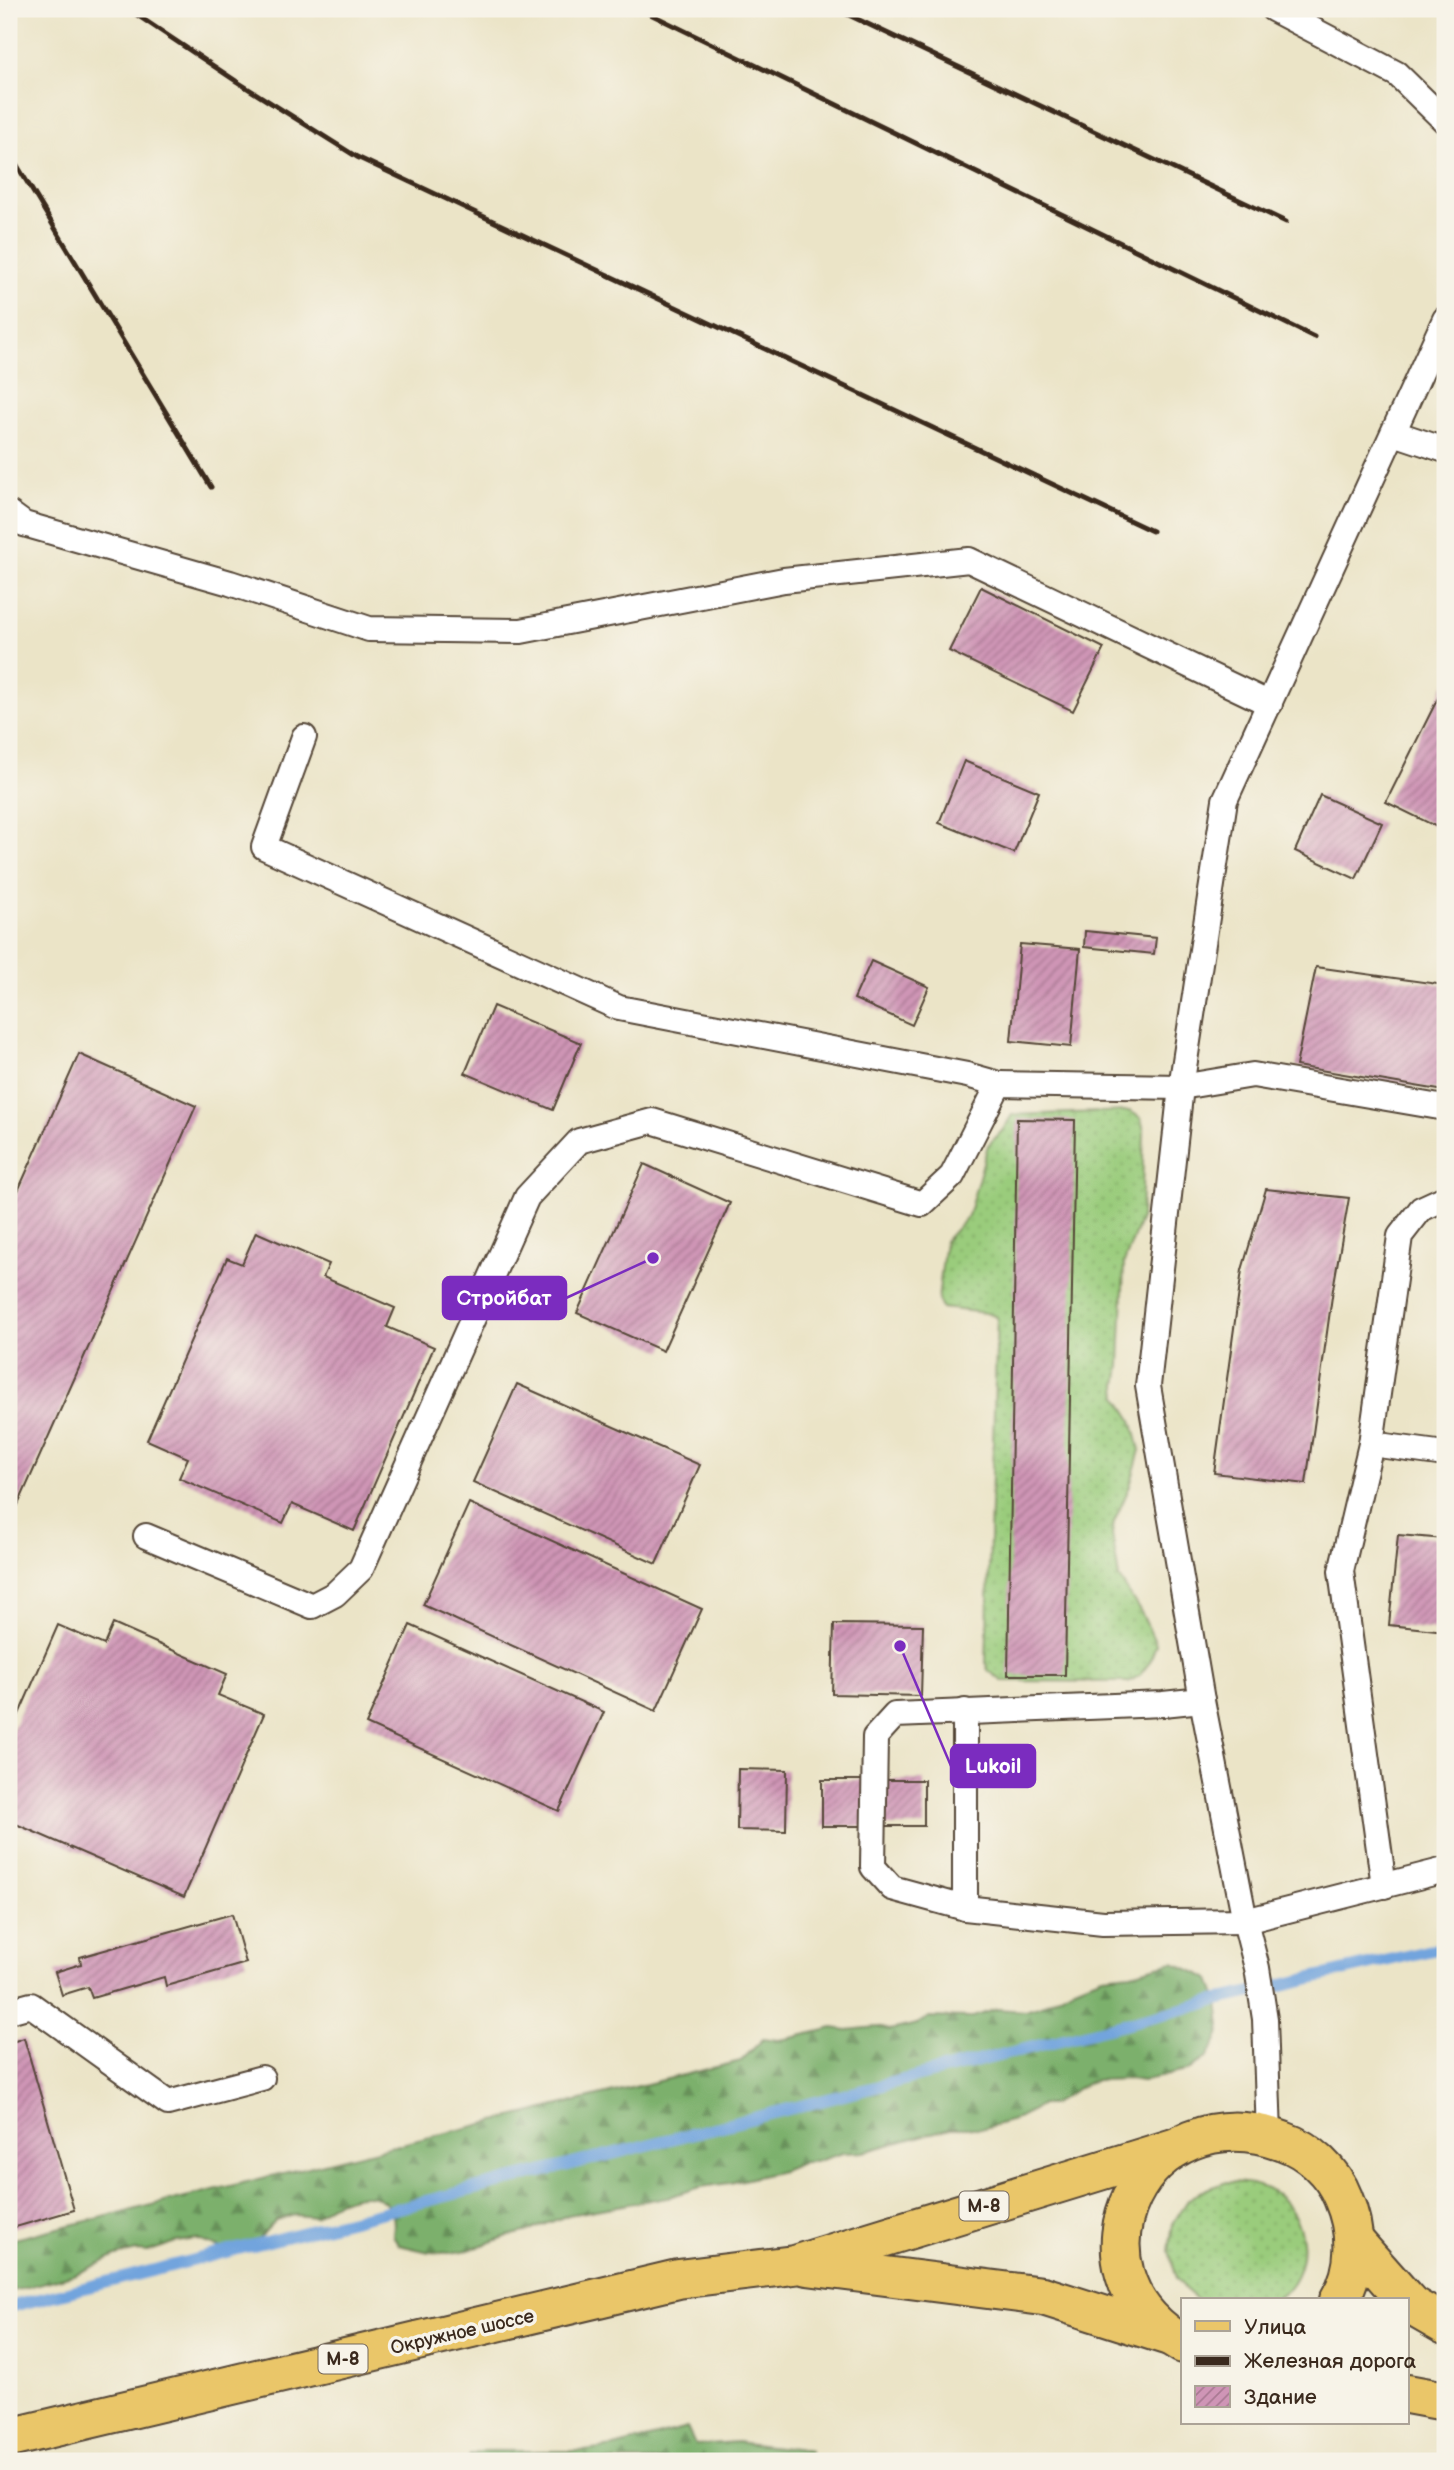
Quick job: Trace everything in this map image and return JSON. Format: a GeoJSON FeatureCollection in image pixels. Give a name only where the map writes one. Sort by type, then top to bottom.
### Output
{"type":"FeatureCollection","features":[{"type":"Feature","properties":{"kind":"main road"},"geometry":{"type":"LineString","coordinates":[[1175,2339],[1149,2319],[1135,2299],[1125,2276],[1121,2228],[1128,2204],[1139,2182],[1154,2163],[1174,2148],[1197,2137],[1221,2132],[1269,2136],[1302,2151],[1329,2175],[1342,2195],[1350,2217],[1354,2241],[1352,2267],[1340,2298]]}},
{"type":"Feature","properties":{"kind":"main road","name":"Окружное шоссе"},"geometry":{"type":"LineString","coordinates":[[9,2438],[678,2279],[794,2265],[1174,2148]]}},
{"type":"Feature","properties":{"kind":"main road"},"geometry":{"type":"LineString","coordinates":[[1354,2241],[1403,2298]]}},
{"type":"Feature","properties":{"kind":"main road","name":"Окружное шоссе"},"geometry":{"type":"LineString","coordinates":[[794,2265],[1043,2296],[1175,2339]]}},
{"type":"Feature","properties":{"kind":"main road"},"geometry":{"type":"LineString","coordinates":[[1408,2303],[1445,2325]]}},
{"type":"Feature","properties":{"kind":"main road"},"geometry":{"type":"LineString","coordinates":[[1408,2394],[1445,2401]]}},
{"type":"Feature","properties":{"kind":"lane"},"geometry":{"type":"LineString","coordinates":[[1273,9],[1397,74],[1445,121]]}},
{"type":"Feature","properties":{"kind":"lane"},"geometry":{"type":"LineString","coordinates":[[1269,2136],[1265,2020],[1257,1968],[1245,1921],[1202,1700],[1148,1386],[1181,1087],[1225,800],[1445,319]]}},
{"type":"Feature","properties":{"kind":"lane"},"geometry":{"type":"LineString","coordinates":[[1394,433],[1445,450]]}},
{"type":"Feature","properties":{"kind":"lane"},"geometry":{"type":"LineString","coordinates":[[14,526],[230,583],[369,629],[522,631],[784,580],[969,560],[1270,704]]}},
{"type":"Feature","properties":{"kind":"lane"},"geometry":{"type":"LineString","coordinates":[[304,737],[264,847],[619,1008],[967,1075],[999,1084],[1181,1087],[1253,1075],[1445,1108]]}},
{"type":"Feature","properties":{"kind":"lane"},"geometry":{"type":"LineString","coordinates":[[146,1536],[312,1606],[335,1594],[361,1569],[527,1197],[579,1141],[652,1121],[922,1204],[952,1176],[999,1084]]}},
{"type":"Feature","properties":{"kind":"lane"},"geometry":{"type":"LineString","coordinates":[[1384,1886],[1341,1571],[1371,1444],[1400,1236],[1422,1209],[1445,1198]]}},
{"type":"Feature","properties":{"kind":"lane"},"geometry":{"type":"LineString","coordinates":[[1371,1444],[1445,1454]]}},
{"type":"Feature","properties":{"kind":"lane"},"geometry":{"type":"LineString","coordinates":[[1202,1700],[1163,1704],[895,1714],[875,1737],[873,1867],[892,1888],[965,1908],[1103,1923],[1245,1921],[1445,1870]]}},
{"type":"Feature","properties":{"kind":"lane"},"geometry":{"type":"LineString","coordinates":[[965,1711],[965,1908]]}},
{"type":"Feature","properties":{"kind":"lane"},"geometry":{"type":"LineString","coordinates":[[9,2011],[31,2006],[168,2103],[262,2078]]}},
{"type":"Feature","properties":{"kind":"green space"},"geometry":{"type":"Polygon","coordinates":[[[1130,1111],[1141,1118],[1144,1131],[1141,1218],[1124,1263],[1117,1385],[1118,1398],[1132,1420],[1140,1450],[1112,1534],[1119,1578],[1142,1614],[1156,1644],[1150,1662],[1139,1676],[1128,1682],[1002,1681],[988,1670],[986,1664],[997,1317],[986,1313],[942,1308],[938,1300],[945,1241],[968,1216],[988,1145],[1002,1131],[1012,1115],[1130,1111]]]}},
{"type":"Feature","properties":{"kind":"green space"},"geometry":{"type":"Polygon","coordinates":[[[1173,1962],[1210,1979],[1218,2002],[1221,2026],[1219,2036],[1208,2056],[1190,2070],[1142,2081],[1096,2080],[1051,2105],[1042,2105],[1014,2120],[984,2128],[950,2128],[863,2152],[843,2153],[815,2162],[804,2162],[782,2171],[730,2183],[568,2215],[469,2250],[429,2252],[399,2245],[393,2235],[393,2217],[388,2205],[367,2196],[353,2197],[326,2208],[315,2217],[295,2215],[276,2220],[259,2238],[238,2248],[225,2250],[196,2239],[177,2242],[147,2252],[137,2251],[116,2256],[76,2274],[9,2292],[9,2240],[741,2061],[764,2038],[778,2040],[833,2028],[847,2030],[877,2027],[890,2030],[917,2024],[929,2017],[970,2018],[997,2009],[1025,2011],[1039,2007],[1102,1976],[1131,1973],[1173,1962]]]}},
{"type":"Feature","properties":{"kind":"green space"},"geometry":{"type":"Polygon","coordinates":[[[1227,2182],[1248,2183],[1269,2190],[1283,2200],[1293,2213],[1302,2244],[1301,2260],[1297,2275],[1288,2289],[1277,2298],[1196,2298],[1177,2278],[1169,2251],[1173,2223],[1188,2200],[1200,2191],[1227,2182]]]}},
{"type":"Feature","properties":{"kind":"green space"},"geometry":{"type":"Polygon","coordinates":[[[687,2428],[695,2445],[737,2442],[810,2451],[810,2461],[468,2461],[470,2455],[484,2451],[585,2451],[614,2447],[687,2428]]]}},
{"type":"Feature","properties":{"kind":"building"},"geometry":{"type":"Polygon","coordinates":[[[981,587],[1104,648],[1073,711],[949,651],[981,587]]]}},
{"type":"Feature","properties":{"kind":"building"},"geometry":{"type":"Polygon","coordinates":[[[1445,684],[1445,831],[1386,802],[1445,684]]]}},
{"type":"Feature","properties":{"kind":"building"},"geometry":{"type":"Polygon","coordinates":[[[964,761],[1039,792],[1014,853],[939,823],[964,761]]]}},
{"type":"Feature","properties":{"kind":"building"},"geometry":{"type":"Polygon","coordinates":[[[1320,795],[1382,823],[1356,879],[1295,851],[1320,795]]]}},
{"type":"Feature","properties":{"kind":"building"},"geometry":{"type":"Polygon","coordinates":[[[1085,931],[1156,938],[1154,954],[1084,947],[1085,931]]]}},
{"type":"Feature","properties":{"kind":"building"},"geometry":{"type":"Polygon","coordinates":[[[1020,944],[1080,949],[1071,1047],[1011,1041],[1020,944]]]}},
{"type":"Feature","properties":{"kind":"building"},"geometry":{"type":"Polygon","coordinates":[[[871,961],[929,987],[912,1025],[854,999],[871,961]]]}},
{"type":"Feature","properties":{"kind":"building"},"geometry":{"type":"Polygon","coordinates":[[[1316,967],[1445,985],[1445,1091],[1296,1066],[1316,967]]]}},
{"type":"Feature","properties":{"kind":"building"},"geometry":{"type":"Polygon","coordinates":[[[493,1006],[581,1043],[553,1110],[465,1073],[493,1006]]]}},
{"type":"Feature","properties":{"kind":"building"},"geometry":{"type":"Polygon","coordinates":[[[79,1054],[196,1106],[9,1525],[9,1211],[79,1054]]]}},
{"type":"Feature","properties":{"kind":"building"},"geometry":{"type":"Polygon","coordinates":[[[1017,1119],[1075,1120],[1065,1675],[1008,1675],[1017,1119]]]}},
{"type":"Feature","properties":{"kind":"building"},"geometry":{"type":"Polygon","coordinates":[[[644,1164],[730,1203],[663,1351],[577,1313],[644,1164]]]}},
{"type":"Feature","properties":{"kind":"building"},"geometry":{"type":"Polygon","coordinates":[[[1266,1189],[1349,1198],[1333,1289],[1306,1484],[1214,1473],[1242,1270],[1266,1189]]]}},
{"type":"Feature","properties":{"kind":"building"},"geometry":{"type":"Polygon","coordinates":[[[256,1232],[329,1264],[323,1277],[395,1308],[387,1327],[434,1347],[354,1531],[292,1504],[283,1523],[179,1478],[188,1458],[147,1440],[227,1258],[242,1264],[256,1232]]]}},
{"type":"Feature","properties":{"kind":"building"},"geometry":{"type":"Polygon","coordinates":[[[517,1384],[700,1465],[656,1564],[473,1482],[517,1384]]]}},
{"type":"Feature","properties":{"kind":"building"},"geometry":{"type":"Polygon","coordinates":[[[469,1503],[702,1609],[656,1711],[423,1605],[469,1503]]]}},
{"type":"Feature","properties":{"kind":"building"},"geometry":{"type":"Polygon","coordinates":[[[1398,1535],[1445,1539],[1445,1631],[1389,1625],[1398,1535]]]}},
{"type":"Feature","properties":{"kind":"building"},"geometry":{"type":"Polygon","coordinates":[[[113,1624],[227,1674],[218,1695],[264,1714],[184,1897],[9,1821],[9,1737],[58,1625],[104,1645],[113,1624]]]}},
{"type":"Feature","properties":{"kind":"building"},"geometry":{"type":"Polygon","coordinates":[[[834,1624],[923,1625],[921,1696],[832,1694],[834,1624]]]}},
{"type":"Feature","properties":{"kind":"building"},"geometry":{"type":"Polygon","coordinates":[[[410,1625],[604,1712],[559,1811],[366,1724],[410,1625]]]}},
{"type":"Feature","properties":{"kind":"building"},"geometry":{"type":"Polygon","coordinates":[[[738,1769],[787,1770],[786,1831],[737,1830],[738,1769]]]}},
{"type":"Feature","properties":{"kind":"building"},"geometry":{"type":"Polygon","coordinates":[[[822,1780],[924,1780],[924,1826],[822,1826],[822,1780]]]}},
{"type":"Feature","properties":{"kind":"building"},"geometry":{"type":"Polygon","coordinates":[[[232,1914],[246,1963],[166,1986],[164,1977],[92,1998],[88,1987],[62,1995],[55,1972],[81,1964],[80,1957],[232,1914]]]}},
{"type":"Feature","properties":{"kind":"building"},"geometry":{"type":"Polygon","coordinates":[[[24,2038],[74,2210],[9,2229],[9,2043],[24,2038]]]}},
{"type":"Feature","properties":{"kind":"waterway"},"geometry":{"type":"LineString","coordinates":[[9,2307],[1226,1998],[1445,1947]]}},
{"type":"Feature","properties":{"kind":"railway"},"geometry":{"type":"LineString","coordinates":[[128,9],[357,157],[1152,531]]}},
{"type":"Feature","properties":{"kind":"railway"},"geometry":{"type":"LineString","coordinates":[[640,9],[1314,337]]}},
{"type":"Feature","properties":{"kind":"railway"},"geometry":{"type":"LineString","coordinates":[[836,9],[1286,222]]}},
{"type":"Feature","properties":{"kind":"railway"},"geometry":{"type":"LineString","coordinates":[[9,152],[211,487]]}},
{"type":"Feature","properties":{"kind":"place","name":"Стройбат"},"geometry":{"type":"Point","coordinates":[653,1258]}},
{"type":"Feature","properties":{"kind":"place","name":"Lukoil"},"geometry":{"type":"Point","coordinates":[900,1646]}}]}
